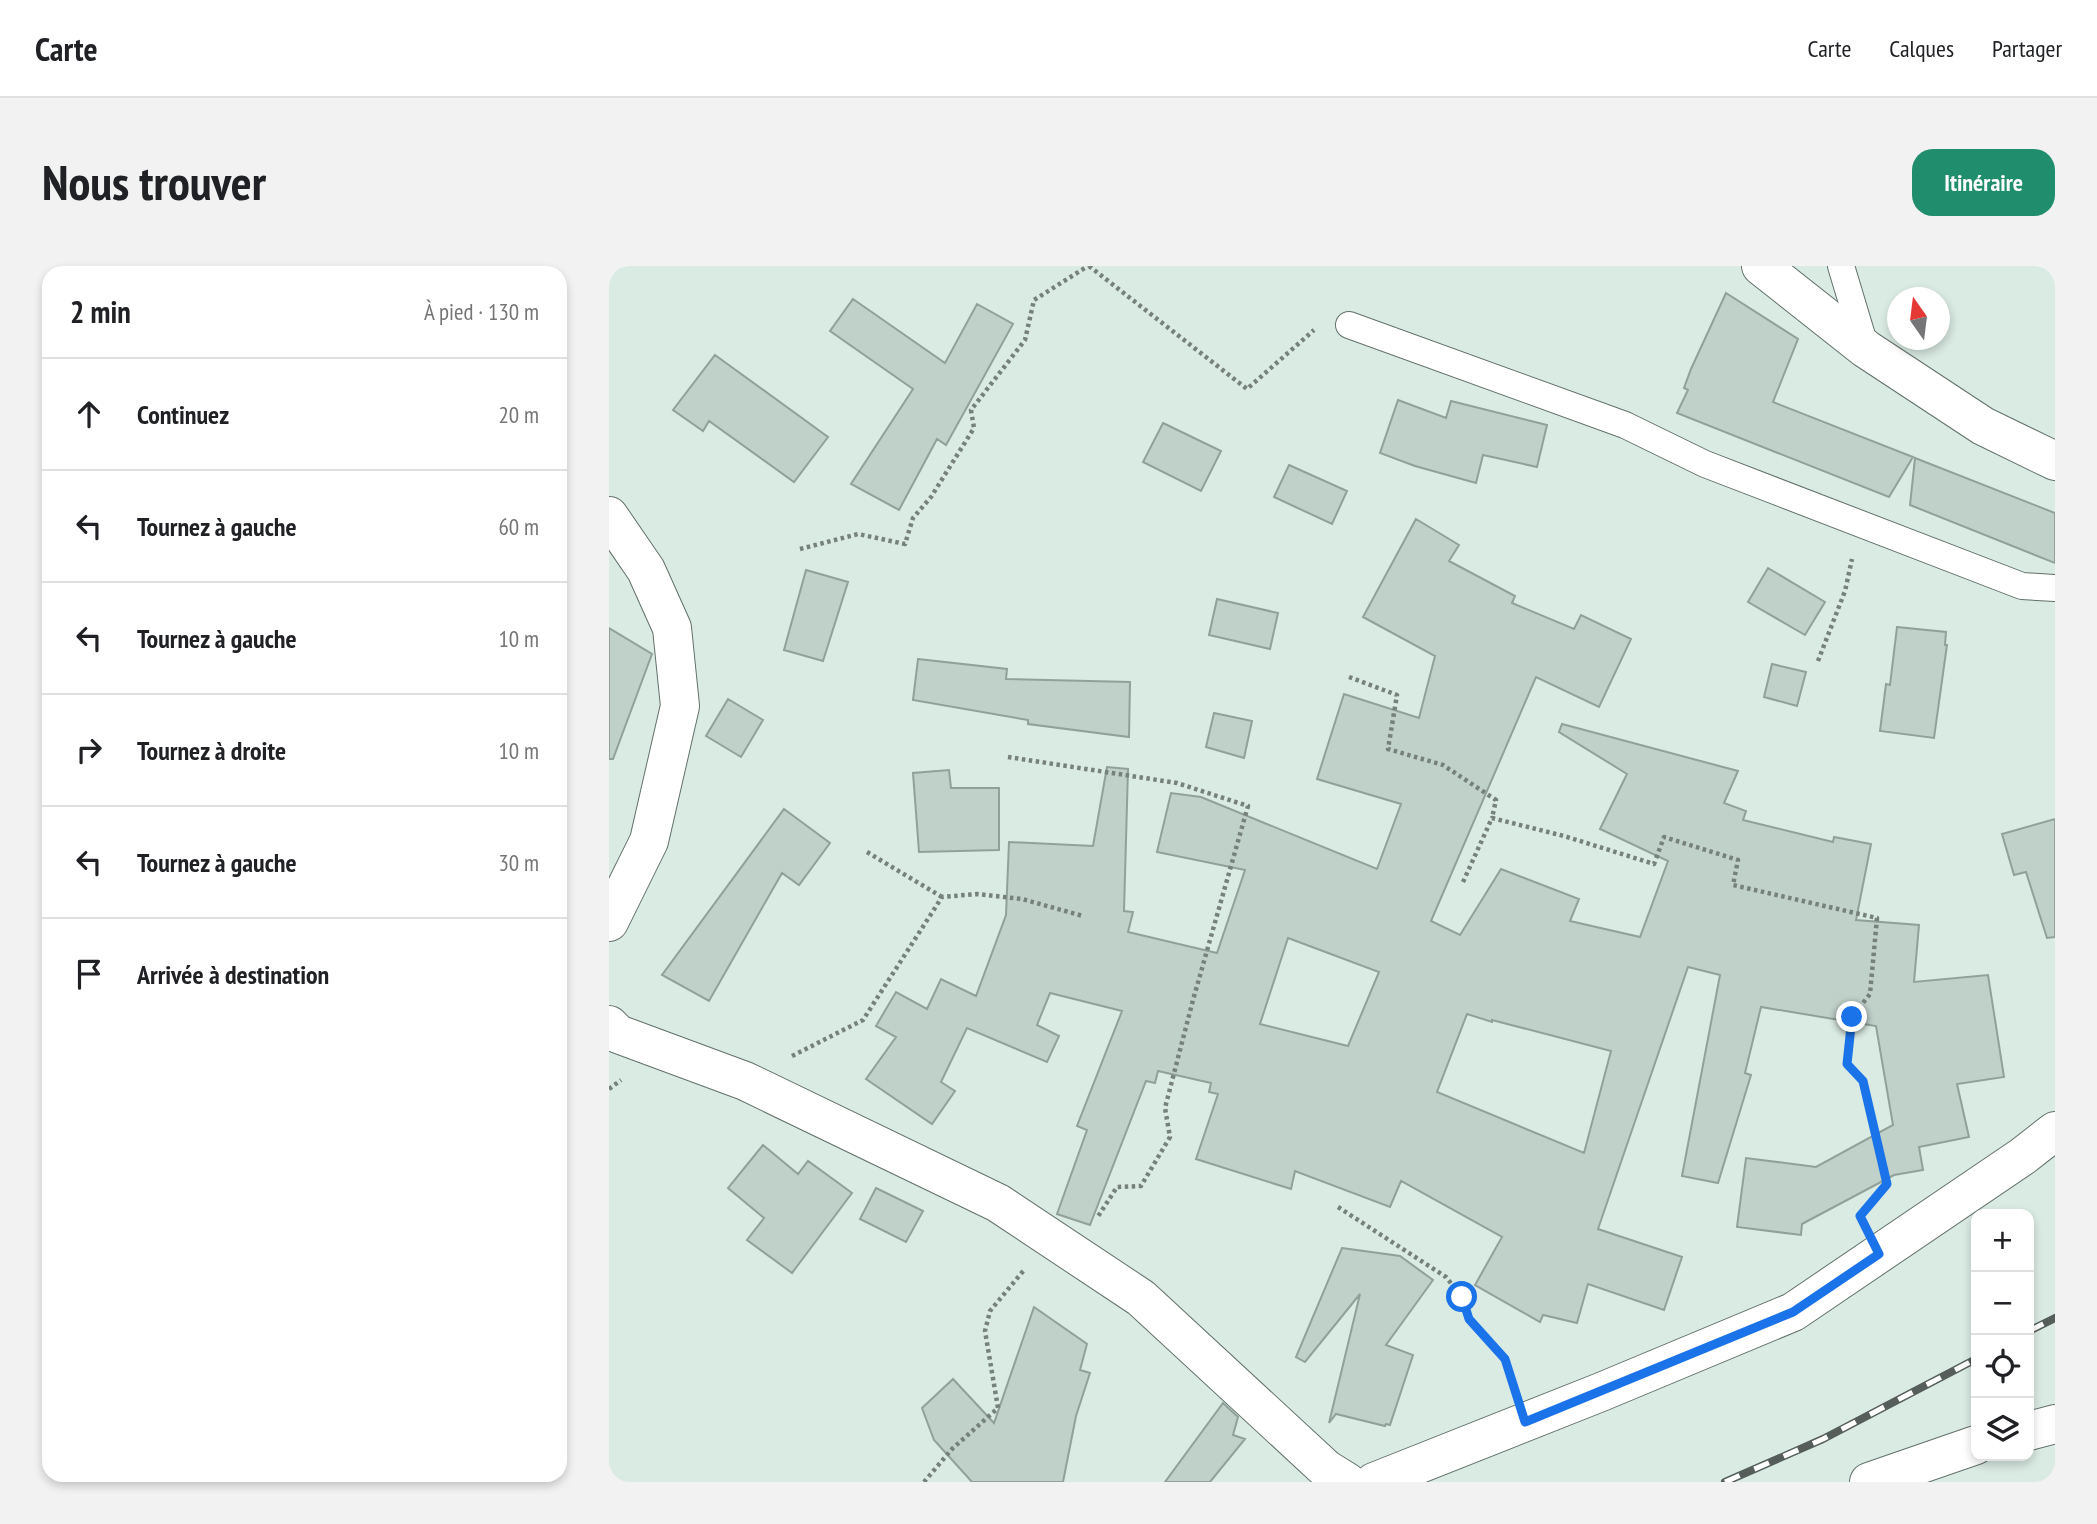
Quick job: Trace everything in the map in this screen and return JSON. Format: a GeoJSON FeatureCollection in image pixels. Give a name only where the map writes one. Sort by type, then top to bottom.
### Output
{"type":"FeatureCollection","features":[{"type":"Feature","properties":{"kind":"street"},"geometry":{"type":"LineString","coordinates":[[1761,266],[1865,349],[1983,426],[2055,461]]}},
{"type":"Feature","properties":{"kind":"street"},"geometry":{"type":"LineString","coordinates":[[609,516],[646,570],[673,628],[680,706],[649,841],[609,922]]}},
{"type":"Feature","properties":{"kind":"street"},"geometry":{"type":"LineString","coordinates":[[609,1025],[618,1034],[745,1081],[998,1203],[1141,1298],[1328,1478]]}},
{"type":"Feature","properties":{"kind":"street"},"geometry":{"type":"LineString","coordinates":[[1374,1482],[1793,1312],[2024,1156],[2055,1130]]}},
{"type":"Feature","properties":{"kind":"street"},"geometry":{"type":"LineString","coordinates":[[2034,1430],[2055,1424]]}},
{"type":"Feature","properties":{"kind":"street"},"geometry":{"type":"LineString","coordinates":[[1869,1482],[1971,1447]]}},
{"type":"Feature","properties":{"kind":"lane"},"geometry":{"type":"LineString","coordinates":[[1841,266],[1865,349]]}},
{"type":"Feature","properties":{"kind":"lane"},"geometry":{"type":"LineString","coordinates":[[1349,325],[1625,425],[1705,464],[2022,586],[2055,588]]}},
{"type":"Feature","properties":{"kind":"path"},"geometry":{"type":"LineString","coordinates":[[800,549],[857,534],[905,544],[913,518],[931,497],[974,428],[971,410],[1025,340],[1034,300],[1088,266],[1247,389],[1315,330],[1349,325]]}},
{"type":"Feature","properties":{"kind":"path"},"geometry":{"type":"LineString","coordinates":[[1818,661],[1845,591],[1859,523]]}},
{"type":"Feature","properties":{"kind":"path"},"geometry":{"type":"LineString","coordinates":[[1349,677],[1397,695],[1388,749],[1443,765],[1496,800],[1492,818],[1463,882]]}},
{"type":"Feature","properties":{"kind":"path"},"geometry":{"type":"LineString","coordinates":[[924,1482],[952,1449],[998,1408],[985,1331],[990,1311],[1062,1246],[1117,1187],[1141,1186],[1170,1137],[1165,1108],[1248,806],[1177,783],[1008,757]]}},
{"type":"Feature","properties":{"kind":"path"},"geometry":{"type":"LineString","coordinates":[[1492,818],[1564,836],[1654,864],[1664,837],[1738,860],[1733,885],[1878,918],[1870,994],[1852,1017],[1847,1064],[1863,1081],[1887,1184],[1860,1216],[1879,1254]]}},
{"type":"Feature","properties":{"kind":"path"},"geometry":{"type":"LineString","coordinates":[[867,852],[942,897],[977,894],[1022,899],[1083,916]]}},
{"type":"Feature","properties":{"kind":"path"},"geometry":{"type":"LineString","coordinates":[[745,1081],[863,1020],[942,897]]}},
{"type":"Feature","properties":{"kind":"path"},"geometry":{"type":"LineString","coordinates":[[1338,1207],[1446,1276],[1462,1297],[1469,1319],[1505,1359],[1525,1422]]}},
{"type":"Feature","properties":{"kind":"building"},"geometry":{"type":"Polygon","coordinates":[[[1726,293],[1798,339],[1773,402],[1913,457],[1889,497],[1677,413],[1688,390],[1684,388],[1691,369],[1726,293]]]}},
{"type":"Feature","properties":{"kind":"building"},"geometry":{"type":"Polygon","coordinates":[[[853,299],[945,363],[977,304],[1013,324],[946,445],[937,439],[899,510],[851,484],[913,389],[830,331],[853,299]]]}},
{"type":"Feature","properties":{"kind":"building"},"geometry":{"type":"Polygon","coordinates":[[[715,355],[828,437],[794,482],[709,421],[703,431],[673,410],[715,355]]]}},
{"type":"Feature","properties":{"kind":"building"},"geometry":{"type":"Polygon","coordinates":[[[1398,400],[1446,418],[1451,401],[1547,425],[1537,467],[1483,455],[1476,483],[1380,453],[1398,400]]]}},
{"type":"Feature","properties":{"kind":"building"},"geometry":{"type":"Polygon","coordinates":[[[1163,423],[1221,451],[1201,491],[1143,462],[1163,423]]]}},
{"type":"Feature","properties":{"kind":"building"},"geometry":{"type":"Polygon","coordinates":[[[1915,458],[2055,513],[2055,563],[1910,505],[1915,458]]]}},
{"type":"Feature","properties":{"kind":"building"},"geometry":{"type":"Polygon","coordinates":[[[1289,465],[1347,491],[1332,524],[1274,497],[1289,465]]]}},
{"type":"Feature","properties":{"kind":"building"},"geometry":{"type":"Polygon","coordinates":[[[1416,519],[1459,545],[1449,561],[1515,596],[1512,603],[1574,629],[1581,615],[1631,639],[1599,707],[1536,677],[1431,921],[1460,935],[1501,869],[1579,899],[1570,921],[1640,937],[1668,861],[1600,829],[1627,774],[1559,732],[1562,724],[1738,771],[1724,803],[1746,811],[1743,820],[1833,842],[1834,837],[1871,844],[1856,920],[1919,925],[1914,982],[1988,975],[2004,1077],[1957,1084],[1969,1137],[1919,1147],[1923,1170],[1894,1175],[1802,1224],[1801,1235],[1737,1227],[1746,1158],[1816,1167],[1893,1125],[1876,1026],[1761,1007],[1745,1073],[1751,1075],[1718,1183],[1682,1176],[1720,975],[1688,967],[1598,1229],[1682,1257],[1664,1310],[1588,1284],[1577,1323],[1543,1315],[1540,1322],[1475,1285],[1502,1237],[1401,1181],[1390,1207],[1295,1171],[1291,1189],[1196,1159],[1218,1094],[1209,1092],[1211,1083],[1158,1071],[1155,1083],[1146,1081],[1090,1225],[1057,1214],[1087,1130],[1077,1126],[1122,1011],[1050,993],[1037,1025],[1059,1036],[1047,1062],[967,1028],[941,1082],[955,1091],[932,1124],[866,1079],[896,1037],[876,1026],[896,992],[927,1009],[941,979],[976,996],[1006,915],[1009,842],[1093,846],[1107,767],[1128,769],[1124,911],[1133,912],[1128,932],[1217,953],[1245,870],[1157,852],[1171,793],[1201,797],[1377,869],[1401,804],[1317,779],[1344,694],[1419,718],[1435,656],[1363,617],[1416,519]],[[1288,938],[1260,1024],[1348,1046],[1379,972],[1288,938]],[[1467,1014],[1437,1092],[1584,1153],[1611,1051],[1467,1014]]]}},
{"type":"Feature","properties":{"kind":"building"},"geometry":{"type":"Polygon","coordinates":[[[1768,568],[1825,602],[1805,635],[1748,602],[1768,568]]]}},
{"type":"Feature","properties":{"kind":"building"},"geometry":{"type":"Polygon","coordinates":[[[806,570],[848,582],[823,661],[784,650],[806,570]]]}},
{"type":"Feature","properties":{"kind":"building"},"geometry":{"type":"Polygon","coordinates":[[[1217,599],[1278,613],[1270,649],[1209,635],[1217,599]]]}},
{"type":"Feature","properties":{"kind":"building"},"geometry":{"type":"Polygon","coordinates":[[[1897,627],[1946,632],[1947,645],[1934,738],[1880,731],[1886,684],[1890,685],[1897,627]]]}},
{"type":"Feature","properties":{"kind":"building"},"geometry":{"type":"Polygon","coordinates":[[[609,628],[652,654],[613,759],[609,759],[609,628]]]}},
{"type":"Feature","properties":{"kind":"building"},"geometry":{"type":"Polygon","coordinates":[[[918,659],[1007,669],[1006,679],[1130,682],[1129,737],[1028,724],[1028,720],[913,700],[918,659]]]}},
{"type":"Feature","properties":{"kind":"building"},"geometry":{"type":"Polygon","coordinates":[[[1772,664],[1806,672],[1797,706],[1764,697],[1772,664]]]}},
{"type":"Feature","properties":{"kind":"building"},"geometry":{"type":"Polygon","coordinates":[[[728,699],[763,720],[741,757],[706,736],[728,699]]]}},
{"type":"Feature","properties":{"kind":"building"},"geometry":{"type":"Polygon","coordinates":[[[1214,713],[1252,721],[1244,758],[1206,747],[1214,713]]]}},
{"type":"Feature","properties":{"kind":"building"},"geometry":{"type":"Polygon","coordinates":[[[949,770],[951,788],[999,788],[999,850],[919,852],[913,773],[949,770]]]}},
{"type":"Feature","properties":{"kind":"building"},"geometry":{"type":"Polygon","coordinates":[[[784,809],[830,843],[799,885],[782,873],[709,1001],[662,975],[784,809]]]}},
{"type":"Feature","properties":{"kind":"building"},"geometry":{"type":"Polygon","coordinates":[[[2055,819],[2055,937],[2047,938],[2026,872],[2014,875],[2002,834],[2055,819]]]}},
{"type":"Feature","properties":{"kind":"building"},"geometry":{"type":"Polygon","coordinates":[[[763,1145],[798,1174],[808,1161],[852,1193],[792,1273],[747,1240],[764,1218],[728,1188],[763,1145]]]}},
{"type":"Feature","properties":{"kind":"building"},"geometry":{"type":"Polygon","coordinates":[[[876,1188],[923,1211],[906,1242],[860,1219],[876,1188]]]}},
{"type":"Feature","properties":{"kind":"building"},"geometry":{"type":"Polygon","coordinates":[[[1342,1248],[1400,1256],[1433,1280],[1386,1345],[1413,1355],[1390,1425],[1336,1414],[1329,1423],[1360,1294],[1305,1362],[1296,1357],[1342,1248]]]}},
{"type":"Feature","properties":{"kind":"building"},"geometry":{"type":"Polygon","coordinates":[[[1034,1307],[1087,1344],[1080,1370],[1090,1373],[1076,1416],[1063,1482],[972,1482],[934,1440],[922,1408],[953,1379],[994,1423],[1034,1307]]]}},
{"type":"Feature","properties":{"kind":"building"},"geometry":{"type":"Polygon","coordinates":[[[1223,1403],[1238,1417],[1233,1435],[1245,1439],[1210,1482],[1165,1482],[1223,1403]]]}},
{"type":"Feature","properties":{"kind":"railway"},"geometry":{"type":"LineString","coordinates":[[2034,1328],[2055,1318]]}},
{"type":"Feature","properties":{"kind":"railway"},"geometry":{"type":"LineString","coordinates":[[1725,1482],[1823,1439],[1971,1362]]}},
{"type":"Feature","properties":{"kind":"route"},"geometry":{"type":"LineString","coordinates":[[1462,1297],[1469,1319],[1505,1359],[1525,1422],[1793,1312],[1879,1254],[1860,1216],[1887,1184],[1863,1081],[1847,1064],[1852,1017]]}}]}
